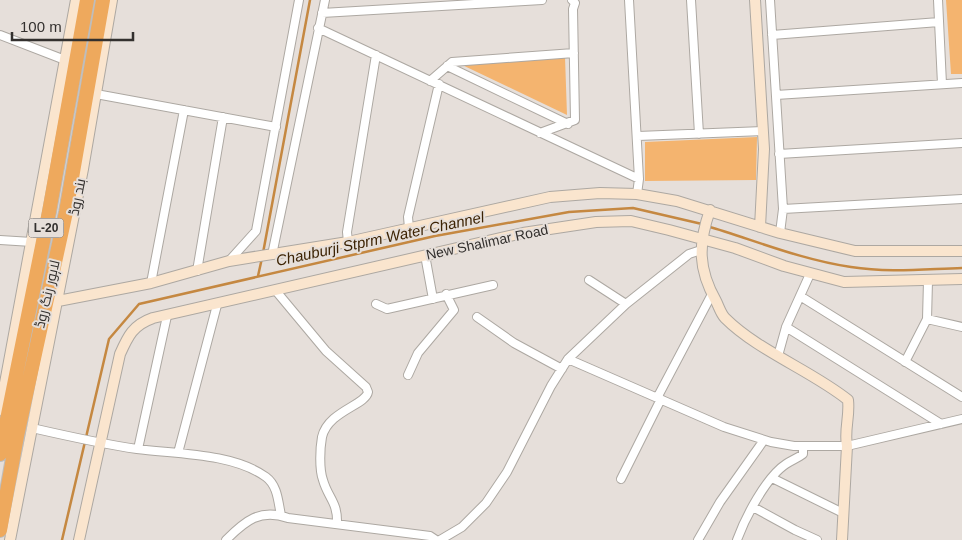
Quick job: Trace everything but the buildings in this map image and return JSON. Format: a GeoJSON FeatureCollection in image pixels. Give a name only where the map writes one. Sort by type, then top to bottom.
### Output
{"type":"FeatureCollection","features":[{"type":"Feature","properties":{"kind":"highway","name":"لاہور رنگ روڈ"},"geometry":{"type":"LineString","coordinates":[[0,454],[49,212],[86,0]]}},
{"type":"Feature","properties":{"kind":"highway","name":"لاہور رنگ روڈ"},"geometry":{"type":"LineString","coordinates":[[0,530],[17,436],[66,212],[102,0]]}},
{"type":"Feature","properties":{"kind":"street"},"geometry":{"type":"LineString","coordinates":[[0,410],[76,0]]}},
{"type":"Feature","properties":{"kind":"street","name":"بند روڈ"},"geometry":{"type":"LineString","coordinates":[[10,540],[58,301],[112,0]]}},
{"type":"Feature","properties":{"kind":"street"},"geometry":{"type":"LineString","coordinates":[[229,261],[256,232],[299,0]]}},
{"type":"Feature","properties":{"kind":"street"},"geometry":{"type":"LineString","coordinates":[[270,255],[325,0]]}},
{"type":"Feature","properties":{"kind":"street"},"geometry":{"type":"LineString","coordinates":[[322,13],[542,0]]}},
{"type":"Feature","properties":{"kind":"street"},"geometry":{"type":"LineString","coordinates":[[629,0],[638,136],[638,194]]}},
{"type":"Feature","properties":{"kind":"street"},"geometry":{"type":"LineString","coordinates":[[691,0],[699,134]]}},
{"type":"Feature","properties":{"kind":"street"},"geometry":{"type":"LineString","coordinates":[[755,0],[763,131],[763,193],[760,227]]}},
{"type":"Feature","properties":{"kind":"street"},"geometry":{"type":"LineString","coordinates":[[770,0],[783,209],[780,234]]}},
{"type":"Feature","properties":{"kind":"street"},"geometry":{"type":"LineString","coordinates":[[938,0],[942,84]]}},
{"type":"Feature","properties":{"kind":"street"},"geometry":{"type":"LineString","coordinates":[[540,133],[575,120],[573,9],[576,1]]}},
{"type":"Feature","properties":{"kind":"street"},"geometry":{"type":"LineString","coordinates":[[772,35],[939,22]]}},
{"type":"Feature","properties":{"kind":"street"},"geometry":{"type":"LineString","coordinates":[[318,28],[639,179]]}},
{"type":"Feature","properties":{"kind":"street"},"geometry":{"type":"LineString","coordinates":[[0,35],[65,60]]}},
{"type":"Feature","properties":{"kind":"street"},"geometry":{"type":"LineString","coordinates":[[430,80],[452,62],[574,53]]}},
{"type":"Feature","properties":{"kind":"street"},"geometry":{"type":"LineString","coordinates":[[348,242],[347,232],[376,55]]}},
{"type":"Feature","properties":{"kind":"street"},"geometry":{"type":"LineString","coordinates":[[447,66],[568,124]]}},
{"type":"Feature","properties":{"kind":"street"},"geometry":{"type":"LineString","coordinates":[[776,95],[962,83]]}},
{"type":"Feature","properties":{"kind":"street"},"geometry":{"type":"LineString","coordinates":[[409,228],[408,218],[438,84]]}},
{"type":"Feature","properties":{"kind":"street"},"geometry":{"type":"LineString","coordinates":[[96,94],[276,127]]}},
{"type":"Feature","properties":{"kind":"street"},"geometry":{"type":"LineString","coordinates":[[151,283],[184,110]]}},
{"type":"Feature","properties":{"kind":"street"},"geometry":{"type":"LineString","coordinates":[[197,272],[223,117]]}},
{"type":"Feature","properties":{"kind":"street"},"geometry":{"type":"LineString","coordinates":[[638,136],[763,131]]}},
{"type":"Feature","properties":{"kind":"street"},"geometry":{"type":"LineString","coordinates":[[780,154],[962,142]]}},
{"type":"Feature","properties":{"kind":"street"},"geometry":{"type":"LineString","coordinates":[[58,301],[151,283],[197,272],[229,261],[348,242],[568,194],[638,194],[677,200],[709,214],[780,234],[855,250],[880,252],[962,250]]}},
{"type":"Feature","properties":{"kind":"street"},"geometry":{"type":"LineString","coordinates":[[783,209],[962,199]]}},
{"type":"Feature","properties":{"kind":"street"},"geometry":{"type":"LineString","coordinates":[[709,214],[702,237],[701,263],[712,294],[724,317],[778,356],[835,390],[848,400],[849,410],[844,431],[847,446],[842,540]]}},
{"type":"Feature","properties":{"kind":"street","name":"New Shalimar Road"},"geometry":{"type":"LineString","coordinates":[[79,540],[120,354],[129,333],[140,323],[523,233],[596,222],[631,222],[702,237],[810,274],[850,283],[962,279]]}},
{"type":"Feature","properties":{"kind":"street"},"geometry":{"type":"LineString","coordinates":[[0,240],[32,242]]}},
{"type":"Feature","properties":{"kind":"street"},"geometry":{"type":"LineString","coordinates":[[440,540],[462,527],[486,503],[507,472],[568,359],[626,304],[689,254],[701,250]]}},
{"type":"Feature","properties":{"kind":"street"},"geometry":{"type":"LineString","coordinates":[[425,255],[433,299]]}},
{"type":"Feature","properties":{"kind":"street"},"geometry":{"type":"LineString","coordinates":[[778,356],[786,327],[810,274]]}},
{"type":"Feature","properties":{"kind":"street"},"geometry":{"type":"LineString","coordinates":[[589,280],[626,304]]}},
{"type":"Feature","properties":{"kind":"street"},"geometry":{"type":"LineString","coordinates":[[905,362],[927,319],[928,281]]}},
{"type":"Feature","properties":{"kind":"street"},"geometry":{"type":"LineString","coordinates":[[376,304],[387,310],[446,294],[493,285]]}},
{"type":"Feature","properties":{"kind":"street"},"geometry":{"type":"LineString","coordinates":[[276,291],[326,351],[366,387],[368,392],[364,399],[327,423],[322,437],[323,480],[338,511],[336,524]]}},
{"type":"Feature","properties":{"kind":"street"},"geometry":{"type":"LineString","coordinates":[[408,375],[418,353],[454,310],[446,294]]}},
{"type":"Feature","properties":{"kind":"street"},"geometry":{"type":"LineString","coordinates":[[620,479],[712,294]]}},
{"type":"Feature","properties":{"kind":"street"},"geometry":{"type":"LineString","coordinates":[[800,296],[962,397]]}},
{"type":"Feature","properties":{"kind":"street"},"geometry":{"type":"LineString","coordinates":[[178,453],[217,305]]}},
{"type":"Feature","properties":{"kind":"street"},"geometry":{"type":"LineString","coordinates":[[138,449],[167,316]]}},
{"type":"Feature","properties":{"kind":"street"},"geometry":{"type":"LineString","coordinates":[[478,317],[514,343],[562,369]]}},
{"type":"Feature","properties":{"kind":"street"},"geometry":{"type":"LineString","coordinates":[[927,319],[961,327],[962,318]]}},
{"type":"Feature","properties":{"kind":"street"},"geometry":{"type":"LineString","coordinates":[[786,327],[941,424]]}},
{"type":"Feature","properties":{"kind":"street"},"geometry":{"type":"LineString","coordinates":[[568,359],[724,427],[764,440],[803,446],[847,446],[962,419]]}},
{"type":"Feature","properties":{"kind":"street"},"geometry":{"type":"LineString","coordinates":[[32,428],[100,443],[198,455],[244,466],[266,477],[276,490],[281,515]]}},
{"type":"Feature","properties":{"kind":"street"},"geometry":{"type":"LineString","coordinates":[[698,540],[720,502],[764,440]]}},
{"type":"Feature","properties":{"kind":"street"},"geometry":{"type":"LineString","coordinates":[[737,540],[753,507],[772,478],[786,464],[803,454],[803,446]]}},
{"type":"Feature","properties":{"kind":"street"},"geometry":{"type":"LineString","coordinates":[[772,478],[843,513]]}},
{"type":"Feature","properties":{"kind":"street"},"geometry":{"type":"LineString","coordinates":[[753,507],[817,540]]}},
{"type":"Feature","properties":{"kind":"street"},"geometry":{"type":"LineString","coordinates":[[226,540],[259,514],[281,515],[336,524],[421,534],[436,540]]}},
{"type":"Feature","properties":{"kind":"shaded area"},"geometry":{"type":"Polygon","coordinates":[[[946,0],[962,0],[962,74],[951,74],[946,0]]]}},
{"type":"Feature","properties":{"kind":"shaded area"},"geometry":{"type":"Polygon","coordinates":[[[565,57],[567,115],[458,63],[565,57]]]}},
{"type":"Feature","properties":{"kind":"shaded area"},"geometry":{"type":"Polygon","coordinates":[[[757,137],[756,180],[645,181],[645,142],[757,137]]]}},
{"type":"Feature","properties":{"kind":"waterway"},"geometry":{"type":"LineString","coordinates":[[263,253],[310,0]]}},
{"type":"Feature","properties":{"kind":"waterway","name":"Chauburji Stprm Water Channel"},"geometry":{"type":"LineString","coordinates":[[62,540],[109,339],[139,304],[435,236],[569,212],[633,208],[702,224]]}},
{"type":"Feature","properties":{"kind":"waterway","name":"Chauburji Stprm Water Channel"},"geometry":{"type":"LineString","coordinates":[[707,226],[796,255],[851,267],[893,270],[962,268]]}},
{"type":"Feature","properties":{"kind":"waterway"},"geometry":{"type":"LineString","coordinates":[[258,276],[262,258]]}}]}
